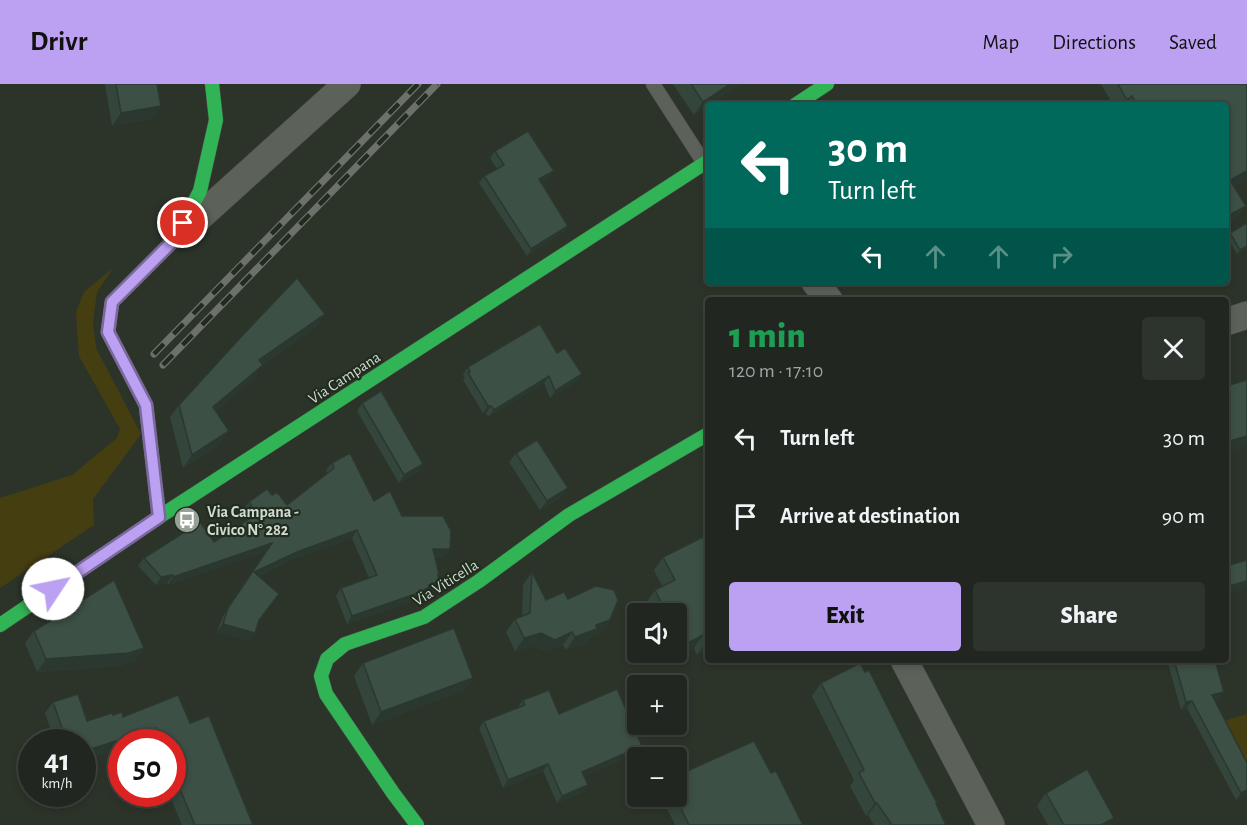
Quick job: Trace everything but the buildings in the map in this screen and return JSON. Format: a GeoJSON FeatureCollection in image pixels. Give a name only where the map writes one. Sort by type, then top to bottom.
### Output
{"type":"FeatureCollection","features":[{"type":"Feature","properties":{"kind":"street"},"geometry":{"type":"LineString","coordinates":[[175,239],[200,191],[216,120],[212,84]]}},
{"type":"Feature","properties":{"kind":"street"},"geometry":{"type":"LineString","coordinates":[[159,517],[146,405],[108,332],[112,302],[175,239],[347,84]]}},
{"type":"Feature","properties":{"kind":"street"},"geometry":{"type":"LineString","coordinates":[[800,102],[827,84]]}},
{"type":"Feature","properties":{"kind":"street","name":"Via Campana"},"geometry":{"type":"LineString","coordinates":[[0,625],[159,517],[705,163]]}},
{"type":"Feature","properties":{"kind":"street"},"geometry":{"type":"LineString","coordinates":[[817,285],[827,297]]}},
{"type":"Feature","properties":{"kind":"street"},"geometry":{"type":"LineString","coordinates":[[1229,321],[1247,315]]}},
{"type":"Feature","properties":{"kind":"street","name":"Via Viticella"},"geometry":{"type":"LineString","coordinates":[[417,825],[393,794],[326,694],[321,675],[327,659],[345,644],[424,617],[479,581],[569,515],[705,436]]}},
{"type":"Feature","properties":{"kind":"street"},"geometry":{"type":"LineString","coordinates":[[905,663],[991,825]]}},
{"type":"Feature","properties":{"kind":"lane"},"geometry":{"type":"LineString","coordinates":[[653,84],[705,161]]}},
{"type":"Feature","properties":{"kind":"shaded area"},"geometry":{"type":"Polygon","coordinates":[[[113,268],[97,292],[93,321],[96,348],[141,434],[93,499],[94,525],[0,588],[0,498],[72,475],[117,438],[120,429],[79,356],[76,312],[84,292],[113,268]]]}},
{"type":"Feature","properties":{"kind":"shaded area"},"geometry":{"type":"Polygon","coordinates":[[[1247,714],[1247,768],[1224,721],[1247,714]]]}},
{"type":"Feature","properties":{"kind":"railway"},"geometry":{"type":"LineString","coordinates":[[154,354],[418,84]]}},
{"type":"Feature","properties":{"kind":"railway"},"geometry":{"type":"LineString","coordinates":[[163,365],[437,84]]}},
{"type":"Feature","properties":{"kind":"traffic: fast"},"geometry":{"type":"LineString","coordinates":[[159,517],[146,405],[108,332],[112,302],[175,239],[200,191],[216,120],[212,84]]}},
{"type":"Feature","properties":{"kind":"traffic: fast"},"geometry":{"type":"LineString","coordinates":[[800,102],[827,84]]}},
{"type":"Feature","properties":{"kind":"traffic: fast"},"geometry":{"type":"LineString","coordinates":[[0,625],[159,517],[705,163]]}},
{"type":"Feature","properties":{"kind":"traffic: fast"},"geometry":{"type":"LineString","coordinates":[[417,825],[326,694],[321,676],[327,659],[345,644],[424,617],[479,581],[569,515],[705,436]]}},
{"type":"Feature","properties":{"kind":"place","name":"Via Campana - Civico N° 282"},"geometry":{"type":"Point","coordinates":[187,520]}},
{"type":"Feature","properties":{"kind":"route"},"geometry":{"type":"LineString","coordinates":[[53,589],[159,517],[146,405],[108,332],[112,302],[175,239],[183,223]]}}]}
